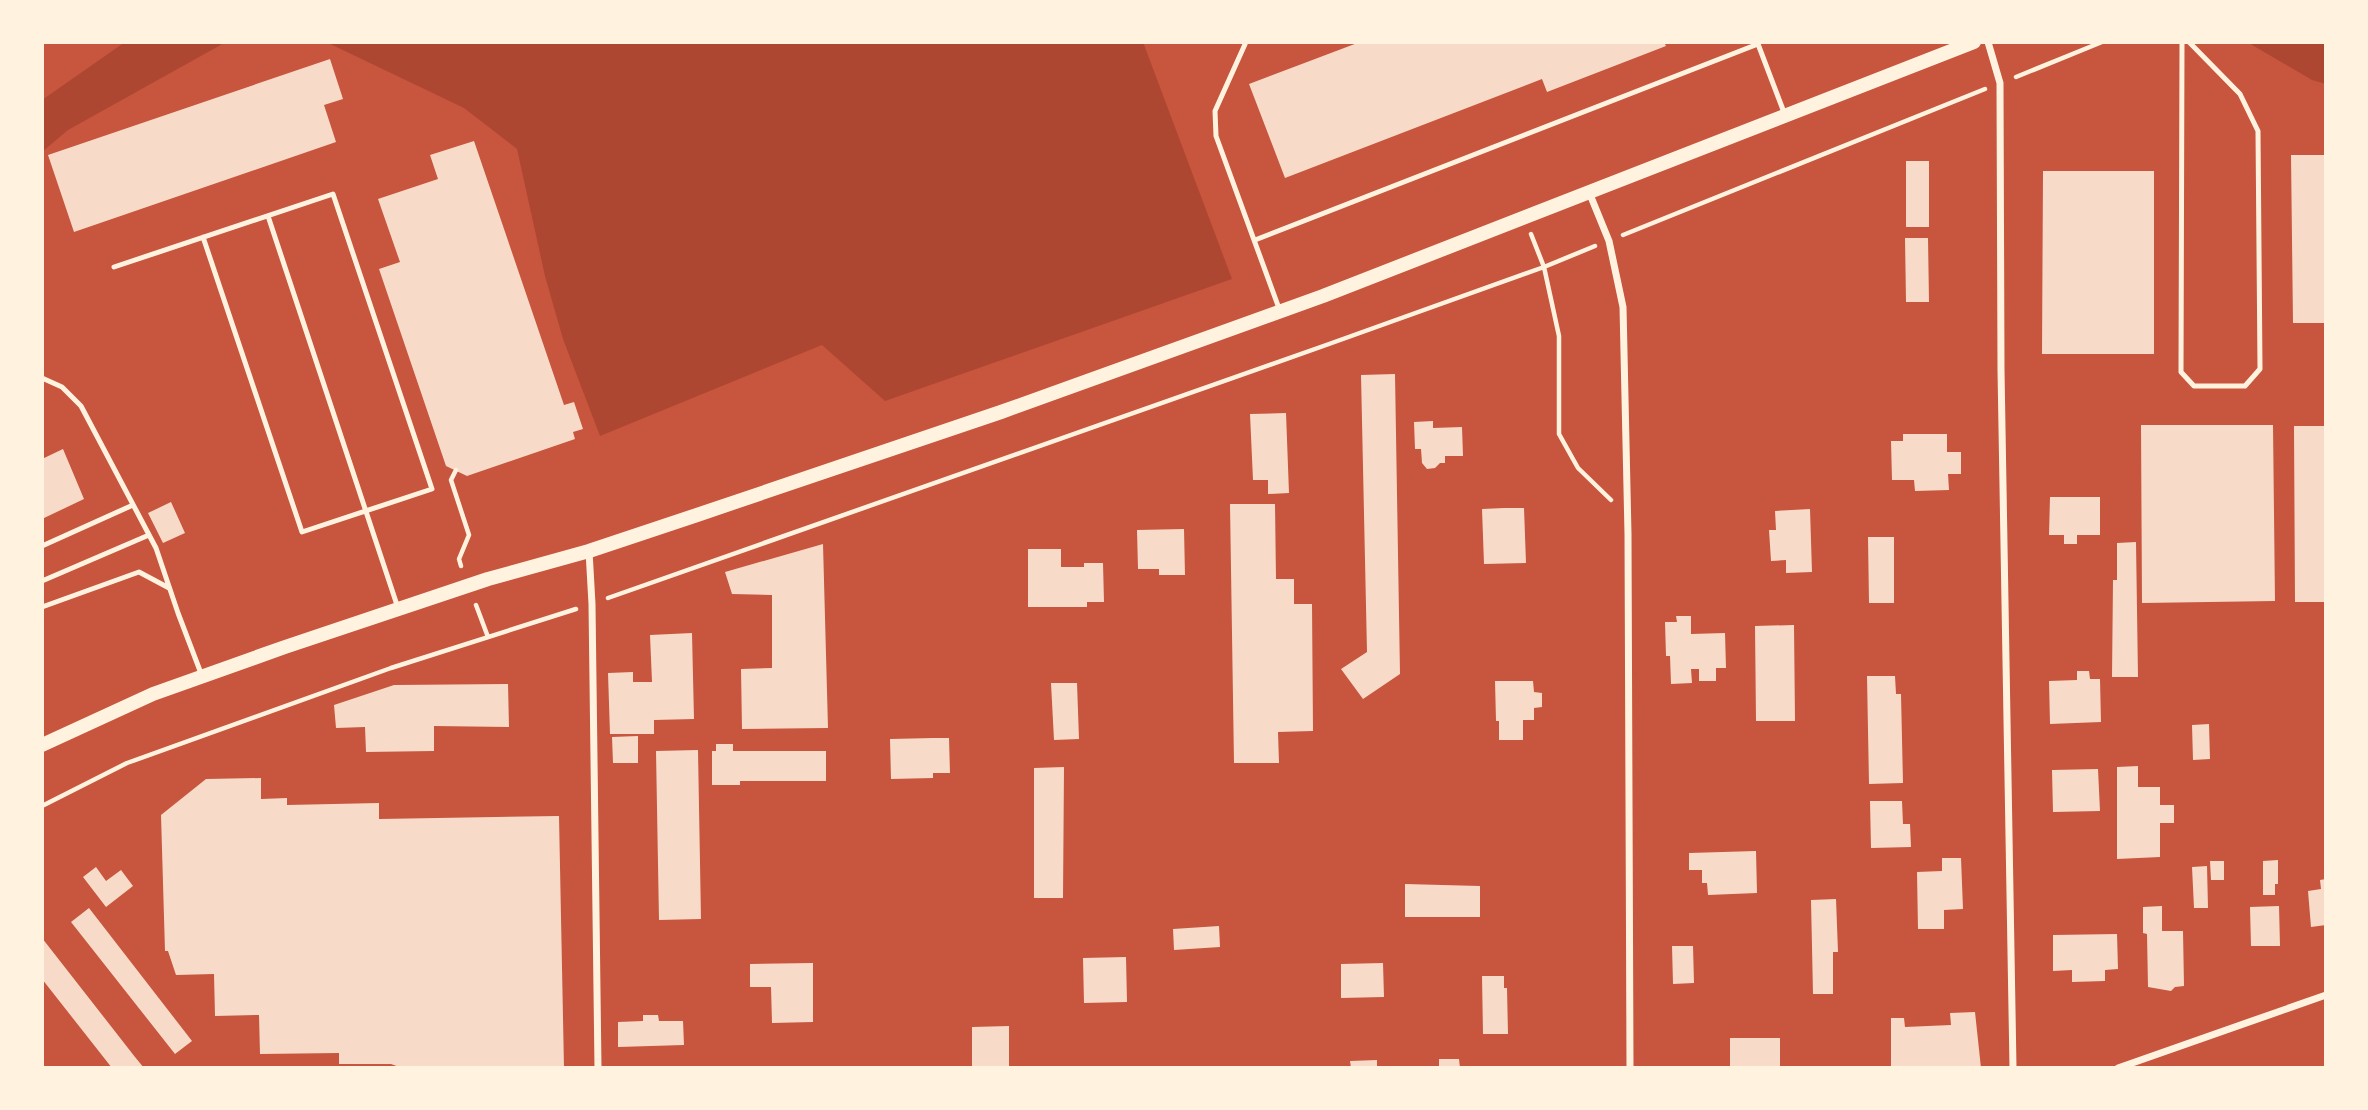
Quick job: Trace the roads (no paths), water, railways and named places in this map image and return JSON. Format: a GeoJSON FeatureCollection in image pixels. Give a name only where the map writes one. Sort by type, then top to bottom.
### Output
{"type":"FeatureCollection","features":[{"type":"Feature","properties":{"kind":"main road"},"geometry":{"type":"LineString","coordinates":[[42,745],[108,713],[202,676],[399,608],[488,579],[589,551],[1001,412],[1280,311],[1974,42]]}},
{"type":"Feature","properties":{"kind":"street"},"geometry":{"type":"LineString","coordinates":[[1988,42],[2000,83],[2001,397],[2013,1068]]}},
{"type":"Feature","properties":{"kind":"street"},"geometry":{"type":"LineString","coordinates":[[1589,191],[1609,241],[1623,307],[1628,534],[1630,1068]]}},
{"type":"Feature","properties":{"kind":"street"},"geometry":{"type":"LineString","coordinates":[[589,551],[598,1068]]}},
{"type":"Feature","properties":{"kind":"street"},"geometry":{"type":"LineString","coordinates":[[2118,1068],[2326,995]]}},
{"type":"Feature","properties":{"kind":"lane"},"geometry":{"type":"LineString","coordinates":[[1246,42],[1215,111],[1216,135],[1280,311]]}},
{"type":"Feature","properties":{"kind":"lane"},"geometry":{"type":"LineString","coordinates":[[2182,42],[2180,372],[2194,386],[2245,386],[2260,369],[2258,131],[2240,94],[2189,42]]}},
{"type":"Feature","properties":{"kind":"lane"},"geometry":{"type":"LineString","coordinates":[[1255,240],[1758,44],[1785,115]]}},
{"type":"Feature","properties":{"kind":"lane"},"geometry":{"type":"LineString","coordinates":[[114,267],[203,237],[268,216],[333,194],[432,489],[302,532],[203,237]]}},
{"type":"Feature","properties":{"kind":"lane"},"geometry":{"type":"LineString","coordinates":[[268,216],[399,608]]}},
{"type":"Feature","properties":{"kind":"lane"},"geometry":{"type":"LineString","coordinates":[[42,378],[62,387],[81,407],[156,548],[202,676]]}},
{"type":"Feature","properties":{"kind":"lane"},"geometry":{"type":"LineString","coordinates":[[42,546],[133,505]]}},
{"type":"Feature","properties":{"kind":"lane"},"geometry":{"type":"LineString","coordinates":[[42,581],[149,535]]}},
{"type":"Feature","properties":{"kind":"lane"},"geometry":{"type":"LineString","coordinates":[[42,607],[139,572],[169,588]]}}]}
